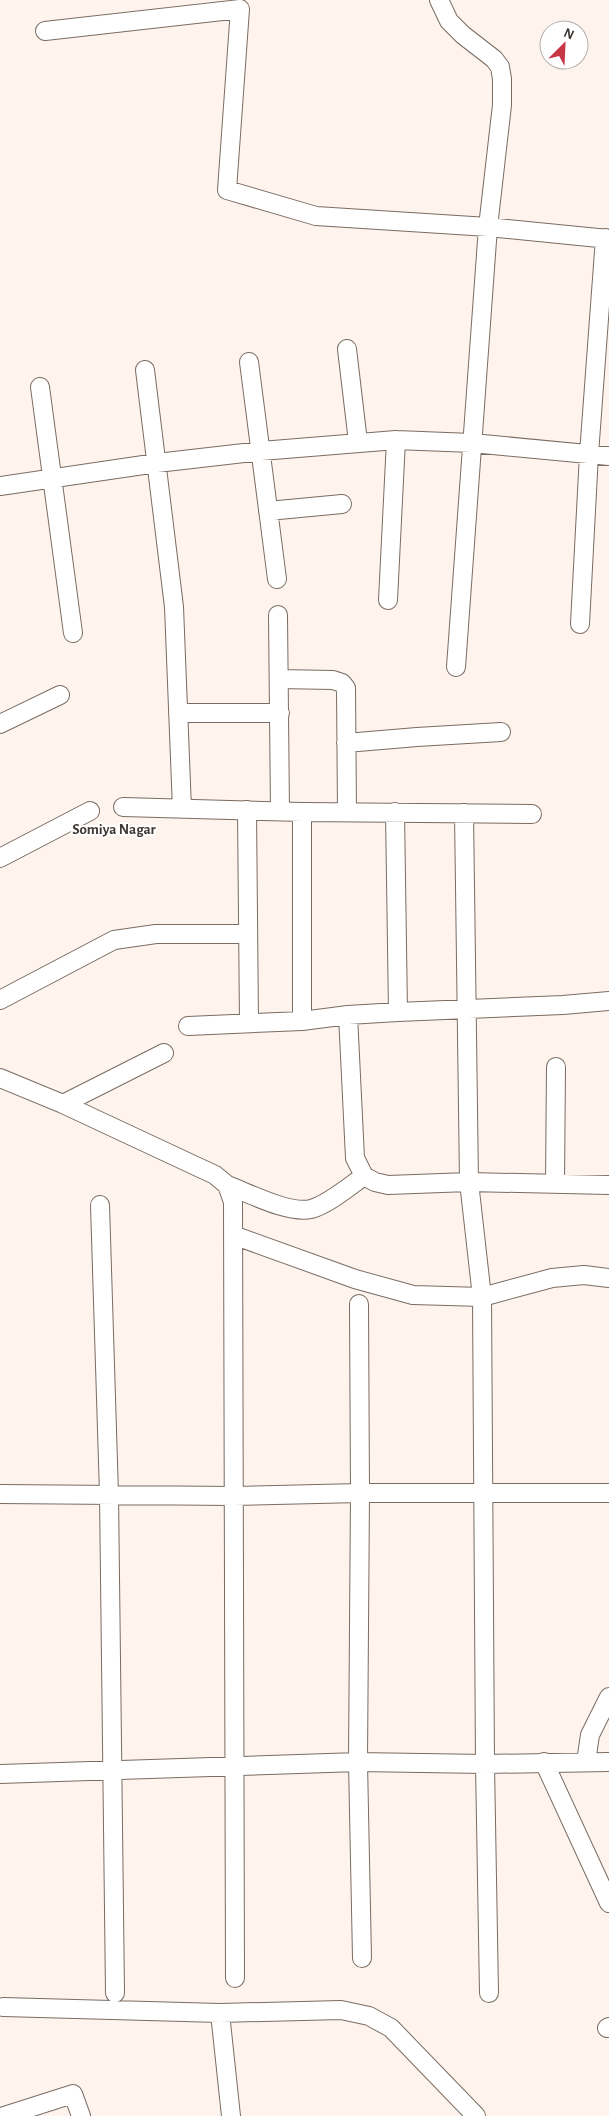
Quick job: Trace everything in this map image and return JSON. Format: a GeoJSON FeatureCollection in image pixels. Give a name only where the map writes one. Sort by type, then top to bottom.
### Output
{"type":"FeatureCollection","features":[{"type":"Feature","properties":{"kind":"street"},"geometry":{"type":"LineString","coordinates":[[439,0],[449,21],[463,35],[494,58],[500,67],[502,105],[488,227],[456,667]]}},
{"type":"Feature","properties":{"kind":"street"},"geometry":{"type":"LineString","coordinates":[[45,31],[240,8],[227,190],[316,216],[488,227],[607,239],[589,454],[580,624]]}},
{"type":"Feature","properties":{"kind":"street"},"geometry":{"type":"LineString","coordinates":[[348,349],[358,442]]}},
{"type":"Feature","properties":{"kind":"street"},"geometry":{"type":"LineString","coordinates":[[248,362],[277,579]]}},
{"type":"Feature","properties":{"kind":"street"},"geometry":{"type":"LineString","coordinates":[[145,370],[174,607],[182,809]]}},
{"type":"Feature","properties":{"kind":"street"},"geometry":{"type":"LineString","coordinates":[[40,387],[54,477],[73,633]]}},
{"type":"Feature","properties":{"kind":"street"},"geometry":{"type":"LineString","coordinates":[[388,600],[396,440]]}},
{"type":"Feature","properties":{"kind":"street"},"geometry":{"type":"LineString","coordinates":[[0,486],[157,464],[358,442],[396,440],[472,444],[609,456]]}},
{"type":"Feature","properties":{"kind":"street"},"geometry":{"type":"LineString","coordinates":[[268,511],[342,504]]}},
{"type":"Feature","properties":{"kind":"street"},"geometry":{"type":"LineString","coordinates":[[278,615],[280,811]]}},
{"type":"Feature","properties":{"kind":"street"},"geometry":{"type":"LineString","coordinates":[[279,679],[333,680],[342,683],[346,688],[347,812]]}},
{"type":"Feature","properties":{"kind":"street"},"geometry":{"type":"LineString","coordinates":[[0,724],[60,695]]}},
{"type":"Feature","properties":{"kind":"street"},"geometry":{"type":"LineString","coordinates":[[178,713],[280,713]]}},
{"type":"Feature","properties":{"kind":"street"},"geometry":{"type":"LineString","coordinates":[[346,743],[417,736],[501,732]]}},
{"type":"Feature","properties":{"kind":"street"},"geometry":{"type":"LineString","coordinates":[[123,807],[302,812],[532,814]]}},
{"type":"Feature","properties":{"kind":"street"},"geometry":{"type":"LineString","coordinates":[[247,810],[249,1023]]}},
{"type":"Feature","properties":{"kind":"street"},"geometry":{"type":"LineString","coordinates":[[0,858],[90,811]]}},
{"type":"Feature","properties":{"kind":"street"},"geometry":{"type":"LineString","coordinates":[[302,812],[302,1021]]}},
{"type":"Feature","properties":{"kind":"street"},"geometry":{"type":"LineString","coordinates":[[395,812],[398,1012]]}},
{"type":"Feature","properties":{"kind":"street"},"geometry":{"type":"LineString","coordinates":[[464,813],[469,1182],[482,1297],[482,1493],[489,1993]]}},
{"type":"Feature","properties":{"kind":"street"},"geometry":{"type":"LineString","coordinates":[[0,1000],[114,940],[156,934],[248,934]]}},
{"type":"Feature","properties":{"kind":"street"},"geometry":{"type":"LineString","coordinates":[[188,1026],[302,1021],[348,1015],[466,1011],[609,1001]]}},
{"type":"Feature","properties":{"kind":"street"},"geometry":{"type":"LineString","coordinates":[[348,1015],[355,1158],[364,1176],[375,1182],[388,1185],[469,1182],[609,1185]]}},
{"type":"Feature","properties":{"kind":"street"},"geometry":{"type":"LineString","coordinates":[[62,1104],[164,1053]]}},
{"type":"Feature","properties":{"kind":"street"},"geometry":{"type":"LineString","coordinates":[[555,1184],[556,1067]]}},
{"type":"Feature","properties":{"kind":"street"},"geometry":{"type":"LineString","coordinates":[[0,1078],[62,1104],[215,1175],[227,1185],[282,1206],[302,1210],[313,1209],[364,1176]]}},
{"type":"Feature","properties":{"kind":"street"},"geometry":{"type":"LineString","coordinates":[[227,1185],[233,1202],[236,1978]]}},
{"type":"Feature","properties":{"kind":"street"},"geometry":{"type":"LineString","coordinates":[[100,1205],[108,1494],[115,1993]]}},
{"type":"Feature","properties":{"kind":"street"},"geometry":{"type":"LineString","coordinates":[[233,1236],[356,1279],[413,1295],[482,1297],[552,1278],[584,1275],[609,1278]]}},
{"type":"Feature","properties":{"kind":"street"},"geometry":{"type":"LineString","coordinates":[[359,1304],[358,1762],[362,1958]]}},
{"type":"Feature","properties":{"kind":"street"},"geometry":{"type":"LineString","coordinates":[[0,1494],[234,1496],[360,1493],[609,1493]]}},
{"type":"Feature","properties":{"kind":"street"},"geometry":{"type":"LineString","coordinates":[[586,1762],[590,1735],[609,1697]]}},
{"type":"Feature","properties":{"kind":"street"},"geometry":{"type":"LineString","coordinates":[[0,1774],[358,1762],[485,1764],[609,1762]]}},
{"type":"Feature","properties":{"kind":"street"},"geometry":{"type":"LineString","coordinates":[[544,1762],[609,1903]]}},
{"type":"Feature","properties":{"kind":"street"},"geometry":{"type":"LineString","coordinates":[[4,2007],[220,2013],[341,2010],[369,2016],[391,2028],[476,2116]]}},
{"type":"Feature","properties":{"kind":"street"},"geometry":{"type":"LineString","coordinates":[[220,2013],[232,2116]]}},
{"type":"Feature","properties":{"kind":"street"},"geometry":{"type":"LineString","coordinates":[[4,2116],[73,2094],[81,2116]]}},
{"type":"Feature","properties":{"kind":"district","name":"Somiya Nagar"},"geometry":{"type":"Point","coordinates":[114,829]}}]}
